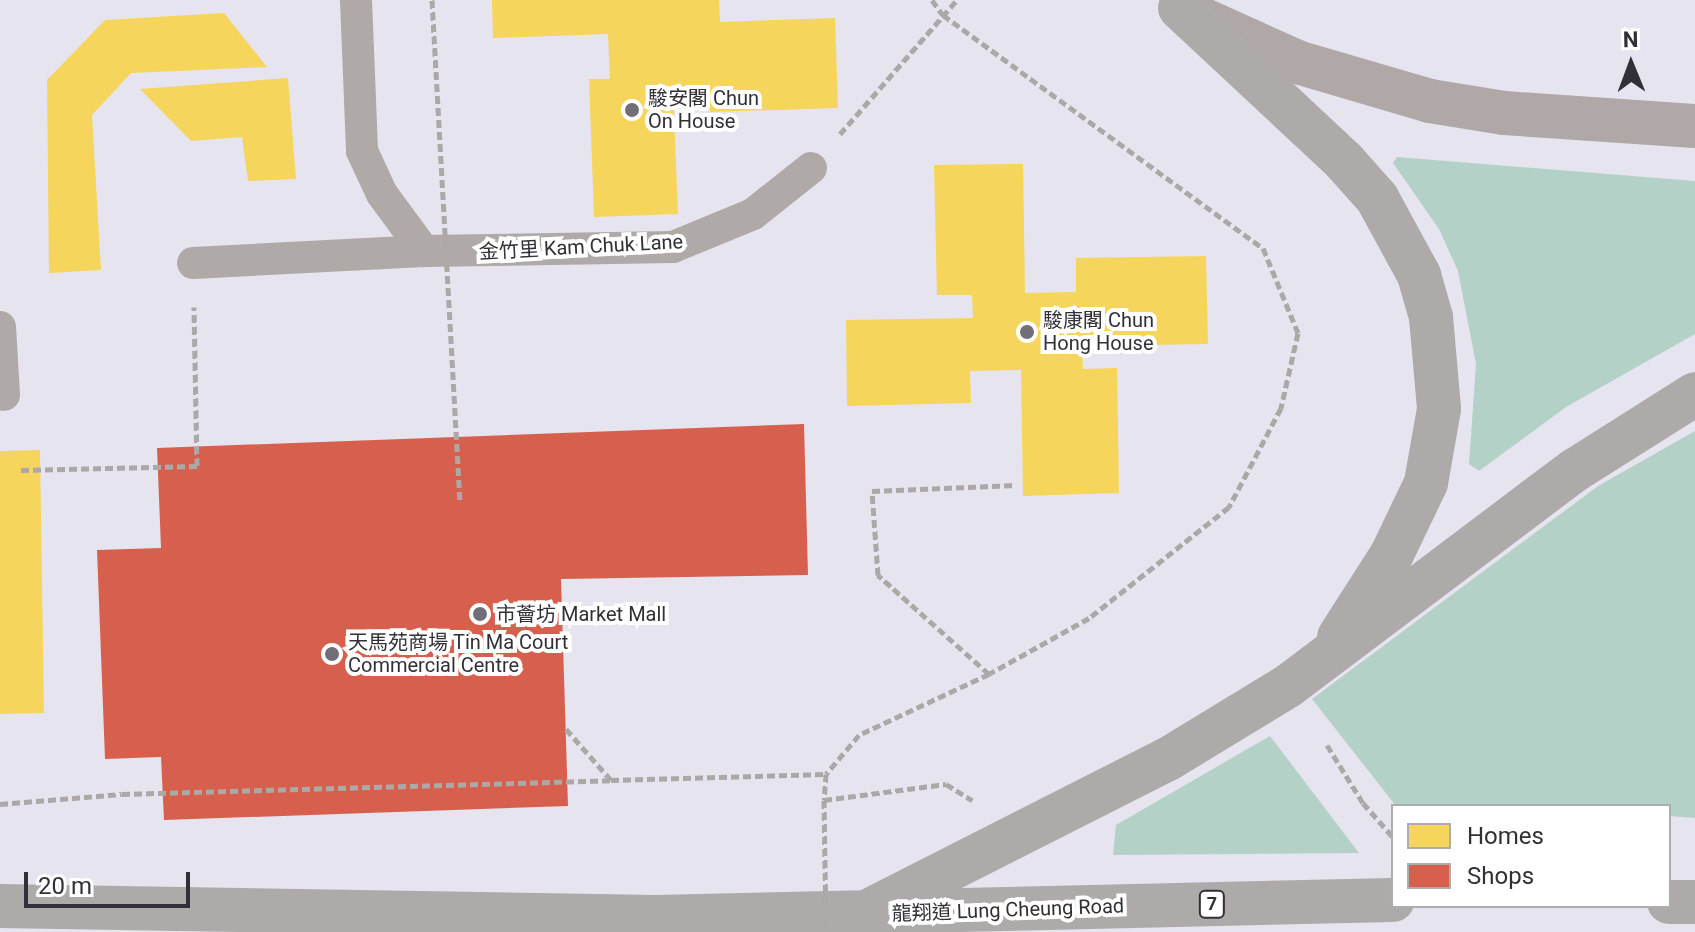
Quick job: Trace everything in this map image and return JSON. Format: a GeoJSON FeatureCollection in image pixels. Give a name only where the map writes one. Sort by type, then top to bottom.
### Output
{"type":"FeatureCollection","features":[{"type":"Feature","properties":{"kind":"highway"},"geometry":{"type":"LineString","coordinates":[[1173,4],[1344,161],[1377,198],[1419,275],[1431,317],[1439,409],[1426,483],[1392,554],[1322,662]]}},
{"type":"Feature","properties":{"kind":"highway"},"geometry":{"type":"LineString","coordinates":[[844,923],[1168,759],[1322,662],[1575,470],[1695,394]]}},
{"type":"Feature","properties":{"kind":"highway","name":"龍翔道 Lung Cheung Road"},"geometry":{"type":"LineString","coordinates":[[0,906],[844,923],[1391,900]]}},
{"type":"Feature","properties":{"kind":"highway"},"geometry":{"type":"LineString","coordinates":[[1671,902],[1695,902]]}},
{"type":"Feature","properties":{"kind":"main road"},"geometry":{"type":"LineString","coordinates":[[1173,4],[1297,62],[1430,101],[1504,113],[1695,126]]}},
{"type":"Feature","properties":{"kind":"lane"},"geometry":{"type":"LineString","coordinates":[[356,0],[362,151],[382,194],[424,251]]}},
{"type":"Feature","properties":{"kind":"lane","name":"金竹里 Kam Chuk Lane"},"geometry":{"type":"LineString","coordinates":[[193,263],[424,251],[673,247],[753,214],[811,168]]}},
{"type":"Feature","properties":{"kind":"lane"},"geometry":{"type":"LineString","coordinates":[[0,327],[4,395]]}},
{"type":"Feature","properties":{"kind":"path"},"geometry":{"type":"LineString","coordinates":[[432,0],[460,502]]}},
{"type":"Feature","properties":{"kind":"path"},"geometry":{"type":"LineString","coordinates":[[844,923],[824,800],[826,774],[859,735],[989,674],[1089,618],[1229,507],[1281,408],[1298,333],[1263,248],[943,15],[932,0]]}},
{"type":"Feature","properties":{"kind":"path"},"geometry":{"type":"LineString","coordinates":[[811,168],[957,0]]}},
{"type":"Feature","properties":{"kind":"path"},"geometry":{"type":"LineString","coordinates":[[21,470],[197,466],[193,263]]}},
{"type":"Feature","properties":{"kind":"path"},"geometry":{"type":"LineString","coordinates":[[989,674],[878,575],[872,491],[1016,485]]}},
{"type":"Feature","properties":{"kind":"path"},"geometry":{"type":"LineString","coordinates":[[566,729],[611,780]]}},
{"type":"Feature","properties":{"kind":"path"},"geometry":{"type":"LineString","coordinates":[[1327,745],[1363,803],[1391,835]]}},
{"type":"Feature","properties":{"kind":"path"},"geometry":{"type":"LineString","coordinates":[[0,804],[122,794],[826,774]]}},
{"type":"Feature","properties":{"kind":"path"},"geometry":{"type":"LineString","coordinates":[[824,800],[946,784],[973,800]]}},
{"type":"Feature","properties":{"kind":"green space"},"geometry":{"type":"Polygon","coordinates":[[[1397,157],[1695,181],[1695,334],[1566,407],[1479,471],[1469,464],[1476,364],[1458,271],[1439,229],[1393,163],[1397,157]]]}},
{"type":"Feature","properties":{"kind":"green space"},"geometry":{"type":"Polygon","coordinates":[[[1695,431],[1695,818],[1671,816],[1671,804],[1394,804],[1312,699],[1598,486],[1695,431]]]}},
{"type":"Feature","properties":{"kind":"green space"},"geometry":{"type":"Polygon","coordinates":[[[1270,736],[1359,853],[1113,855],[1116,825],[1270,736]]]}},
{"type":"Feature","properties":{"kind":"building: Homes","name":"駿安閣 Chun On House"},"geometry":{"type":"Polygon","coordinates":[[[492,0],[719,0],[720,22],[835,18],[838,108],[710,112],[709,89],[673,91],[678,214],[594,217],[589,79],[610,79],[608,34],[493,38],[492,0]]]}},
{"type":"Feature","properties":{"kind":"building: Homes"},"geometry":{"type":"Polygon","coordinates":[[[224,13],[267,67],[131,73],[92,115],[101,270],[49,273],[47,80],[105,20],[224,13]]]}},
{"type":"Feature","properties":{"kind":"building: Homes"},"geometry":{"type":"Polygon","coordinates":[[[288,78],[296,179],[248,181],[242,137],[191,141],[140,89],[288,78]]]}},
{"type":"Feature","properties":{"kind":"building: Homes","name":"駿康閣 Chun Hong House"},"geometry":{"type":"Polygon","coordinates":[[[1023,164],[1025,293],[1076,292],[1076,258],[1206,256],[1208,344],[1082,346],[1083,369],[1117,368],[1119,493],[1023,496],[1021,370],[970,371],[971,403],[847,406],[846,320],[973,318],[972,295],[937,295],[934,165],[1023,164]]]}},
{"type":"Feature","properties":{"kind":"building: Homes"},"geometry":{"type":"Polygon","coordinates":[[[40,450],[44,713],[0,714],[0,451],[40,450]]]}},
{"type":"Feature","properties":{"kind":"building: Shops","name":"天馬苑商場 Tin Ma Court Commercial Centre"},"geometry":{"type":"Polygon","coordinates":[[[804,424],[808,575],[561,579],[568,806],[164,820],[161,757],[105,759],[97,550],[161,548],[157,448],[804,424]]]}},
{"type":"Feature","properties":{"kind":"place","name":"駿安閣 Chun On House"},"geometry":{"type":"Point","coordinates":[632,110]}},
{"type":"Feature","properties":{"kind":"place","name":"駿康閣 Chun Hong House"},"geometry":{"type":"Point","coordinates":[1027,332]}},
{"type":"Feature","properties":{"kind":"place","name":"市薈坊 Market Mall"},"geometry":{"type":"Point","coordinates":[480,614]}},
{"type":"Feature","properties":{"kind":"place","name":"天馬苑商場 Tin Ma Court Commercial Centre"},"geometry":{"type":"Point","coordinates":[332,654]}}]}
